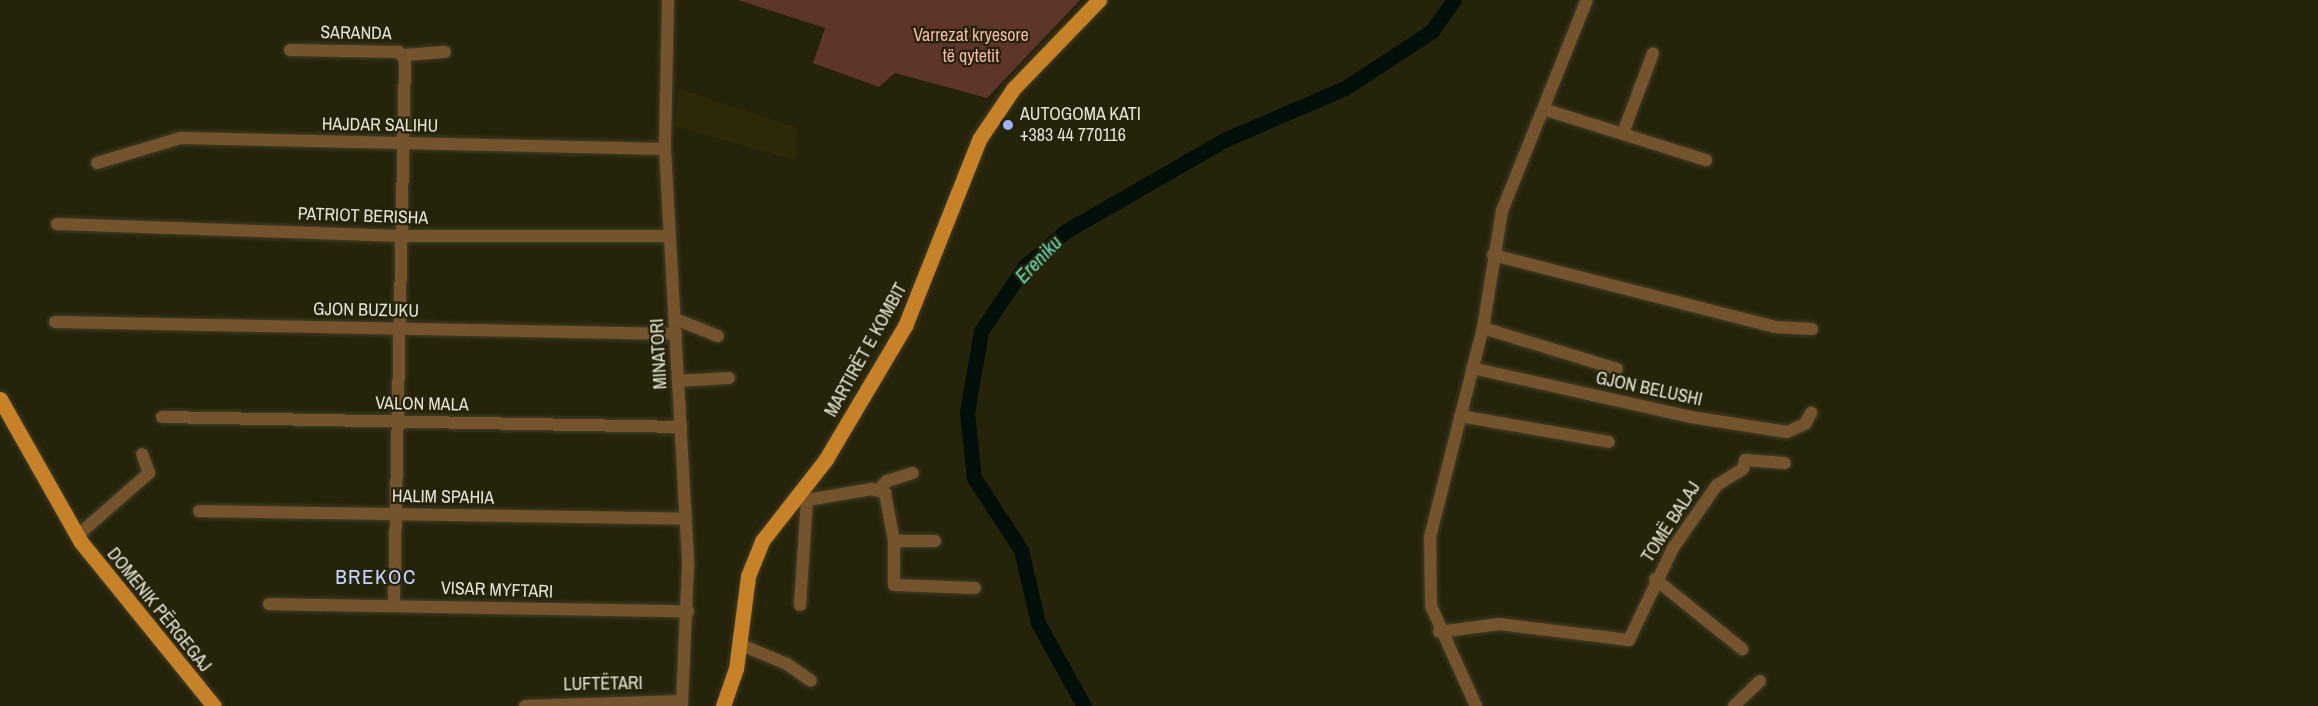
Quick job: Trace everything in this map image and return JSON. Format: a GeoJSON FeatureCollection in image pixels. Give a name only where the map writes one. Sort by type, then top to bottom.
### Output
{"type":"FeatureCollection","features":[{"type":"Feature","properties":{"kind":"main road","name":"MARTIRËT E KOMBIT"},"geometry":{"type":"LineString","coordinates":[[723,706],[740,645],[753,561],[802,498],[904,326],[980,138],[1013,89],[1099,0]]}},
{"type":"Feature","properties":{"kind":"main road","name":"DOMENIK PËRGEGAJ"},"geometry":{"type":"LineString","coordinates":[[0,399],[77,536],[214,706]]}},
{"type":"Feature","properties":{"kind":"street","name":"MINATORI"},"geometry":{"type":"LineString","coordinates":[[668,0],[665,149],[686,519],[688,611],[682,704]]}},
{"type":"Feature","properties":{"kind":"street"},"geometry":{"type":"LineString","coordinates":[[1476,706],[1439,632],[1429,586],[1430,537],[1483,328],[1493,255],[1509,188],[1587,0]]}},
{"type":"Feature","properties":{"kind":"street","name":"SARANDA"},"geometry":{"type":"LineString","coordinates":[[290,50],[403,55],[394,605]]}},
{"type":"Feature","properties":{"kind":"street"},"geometry":{"type":"LineString","coordinates":[[403,55],[445,52]]}},
{"type":"Feature","properties":{"kind":"street"},"geometry":{"type":"LineString","coordinates":[[1623,134],[1653,53]]}},
{"type":"Feature","properties":{"kind":"street"},"geometry":{"type":"LineString","coordinates":[[1543,109],[1706,160]]}},
{"type":"Feature","properties":{"kind":"street","name":"HAJDAR SALIHU"},"geometry":{"type":"LineString","coordinates":[[97,163],[181,138],[665,149]]}},
{"type":"Feature","properties":{"kind":"street","name":"PATRIOT BERISHA"},"geometry":{"type":"LineString","coordinates":[[57,224],[401,236],[669,236]]}},
{"type":"Feature","properties":{"kind":"street"},"geometry":{"type":"LineString","coordinates":[[1493,255],[1775,327],[1812,329]]}},
{"type":"Feature","properties":{"kind":"street"},"geometry":{"type":"LineString","coordinates":[[675,319],[718,336]]}},
{"type":"Feature","properties":{"kind":"street","name":"GJON BUZUKU"},"geometry":{"type":"LineString","coordinates":[[55,322],[676,334]]}},
{"type":"Feature","properties":{"kind":"street"},"geometry":{"type":"LineString","coordinates":[[1483,328],[1617,369]]}},
{"type":"Feature","properties":{"kind":"street","name":"GJON BELUSHI"},"geometry":{"type":"LineString","coordinates":[[1472,368],[1691,417],[1787,432],[1805,424],[1811,413]]}},
{"type":"Feature","properties":{"kind":"street"},"geometry":{"type":"LineString","coordinates":[[678,381],[729,378]]}},
{"type":"Feature","properties":{"kind":"street"},"geometry":{"type":"LineString","coordinates":[[1460,416],[1609,442]]}},
{"type":"Feature","properties":{"kind":"street","name":"VALON MALA"},"geometry":{"type":"LineString","coordinates":[[162,417],[681,427]]}},
{"type":"Feature","properties":{"kind":"street"},"geometry":{"type":"LineString","coordinates":[[77,536],[149,473],[142,454]]}},
{"type":"Feature","properties":{"kind":"street","name":"TOMË BALAJ"},"geometry":{"type":"LineString","coordinates":[[1439,632],[1499,624],[1629,640],[1655,579],[1717,485],[1743,469],[1745,460],[1785,463]]}},
{"type":"Feature","properties":{"kind":"street"},"geometry":{"type":"LineString","coordinates":[[800,605],[802,498],[878,490],[895,477],[914,473]]}},
{"type":"Feature","properties":{"kind":"street"},"geometry":{"type":"LineString","coordinates":[[878,490],[889,499],[894,541],[894,585],[975,588]]}},
{"type":"Feature","properties":{"kind":"street","name":"HALIM SPAHIA"},"geometry":{"type":"LineString","coordinates":[[199,511],[686,519]]}},
{"type":"Feature","properties":{"kind":"street"},"geometry":{"type":"LineString","coordinates":[[894,541],[935,541]]}},
{"type":"Feature","properties":{"kind":"street"},"geometry":{"type":"LineString","coordinates":[[1655,579],[1742,649]]}},
{"type":"Feature","properties":{"kind":"street","name":"VISAR MYFTARI"},"geometry":{"type":"LineString","coordinates":[[269,604],[688,611]]}},
{"type":"Feature","properties":{"kind":"street"},"geometry":{"type":"LineString","coordinates":[[740,645],[787,664],[811,681]]}},
{"type":"Feature","properties":{"kind":"street"},"geometry":{"type":"LineString","coordinates":[[1734,706],[1760,681]]}},
{"type":"Feature","properties":{"kind":"street","name":"LUFTËTARI"},"geometry":{"type":"LineString","coordinates":[[525,706],[682,704]]}},
{"type":"Feature","properties":{"kind":"shaded area"},"geometry":{"type":"Polygon","coordinates":[[[678,88],[798,128],[795,160],[675,126],[678,88]]]}},
{"type":"Feature","properties":{"kind":"green space","name":"Varrezat kryesore të qytetit"},"geometry":{"type":"Polygon","coordinates":[[[738,0],[1080,0],[987,98],[895,73],[879,87],[813,63],[825,28],[738,0]]]}},
{"type":"Feature","properties":{"kind":"waterway","name":"Ereniku"},"geometry":{"type":"LineString","coordinates":[[1084,706],[1038,623],[1021,550],[974,478],[967,412],[981,331],[1025,266],[1066,231],[1224,140],[1345,88],[1432,31],[1454,0]]}},
{"type":"Feature","properties":{"kind":"place","name":"AUTOGOMA KATI +383 44 770116"},"geometry":{"type":"Point","coordinates":[1008,125]}},
{"type":"Feature","properties":{"kind":"district","name":"BREKOC"},"geometry":{"type":"Point","coordinates":[376,577]}}]}
